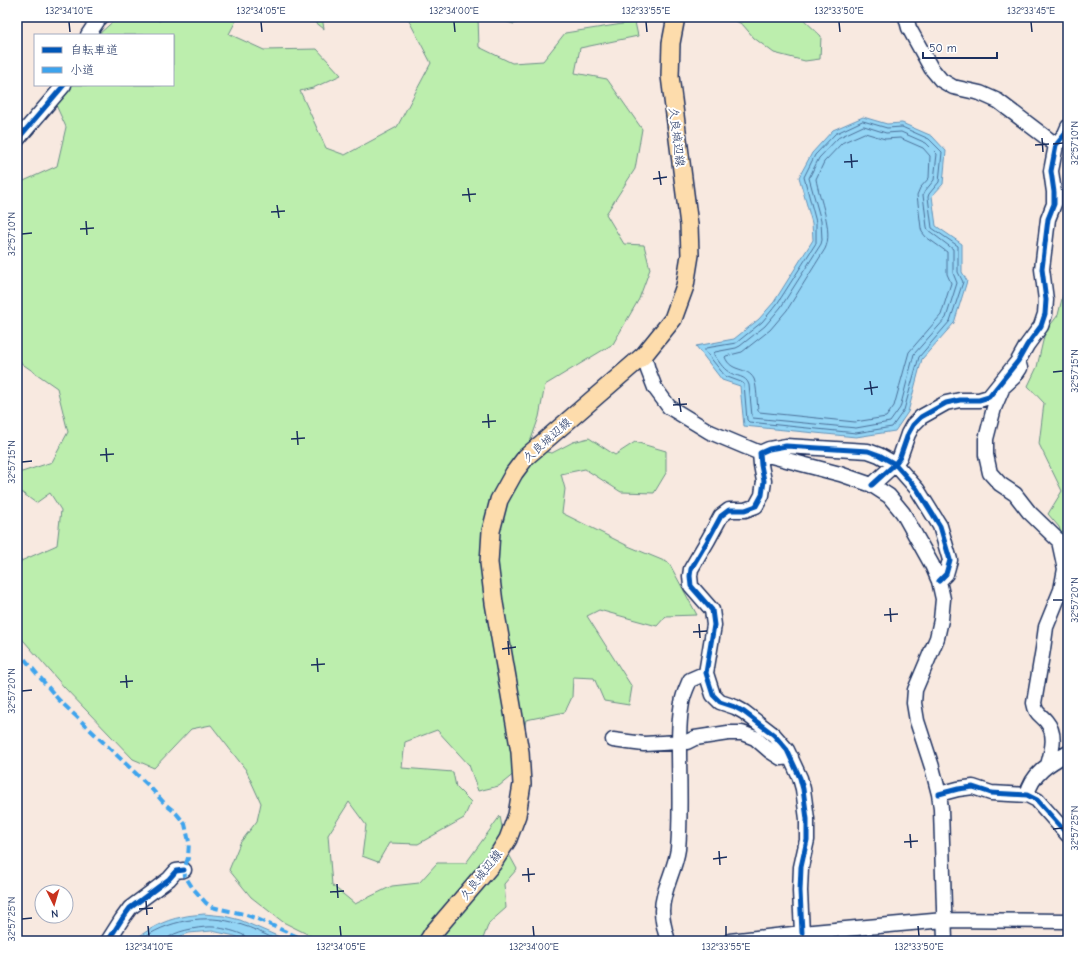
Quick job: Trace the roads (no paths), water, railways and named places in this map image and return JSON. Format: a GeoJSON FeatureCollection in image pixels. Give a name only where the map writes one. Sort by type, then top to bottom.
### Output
{"type":"FeatureCollection","features":[{"type":"Feature","properties":{"kind":"main road","name":"久良城辺線"},"geometry":{"type":"LineString","coordinates":[[428,941],[433,933],[493,863],[508,839],[517,815],[522,784],[520,752],[488,563],[491,531],[499,500],[514,473],[526,457],[644,355],[672,319],[685,286],[690,254],[688,225],[670,76],[671,43],[676,17]]}},
{"type":"Feature","properties":{"kind":"street"},"geometry":{"type":"LineString","coordinates":[[89,34],[98,20],[102,17]]}},
{"type":"Feature","properties":{"kind":"street"},"geometry":{"type":"LineString","coordinates":[[906,17],[909,28],[931,68],[941,80],[953,87],[980,93],[998,101],[1056,145]]}},
{"type":"Feature","properties":{"kind":"street"},"geometry":{"type":"LineString","coordinates":[[17,140],[63,86]]}},
{"type":"Feature","properties":{"kind":"street"},"geometry":{"type":"LineString","coordinates":[[872,485],[894,464],[900,456],[908,434],[913,425],[921,417],[946,403],[960,400],[979,400],[989,397],[1018,361],[1027,345],[1041,326],[1045,314],[1046,300],[1042,269],[1048,219],[1054,204],[1054,192],[1050,171],[1056,145],[1065,134],[1068,127]]}},
{"type":"Feature","properties":{"kind":"street"},"geometry":{"type":"LineString","coordinates":[[644,355],[655,388],[669,407],[710,432],[760,454],[840,474],[872,485],[889,496],[902,512],[932,565],[939,581],[942,599],[941,620],[937,638],[915,690],[914,703],[917,721],[939,794],[941,809],[945,941]]}},
{"type":"Feature","properties":{"kind":"street"},"geometry":{"type":"LineString","coordinates":[[1018,361],[1020,368],[1014,377],[1003,388],[994,408],[986,438],[986,455],[990,473],[1000,484],[1015,494],[1029,512],[1059,541],[1065,569],[1061,590],[1046,627],[1034,703],[1036,711],[1047,722],[1053,735],[1052,750],[1048,765]]}},
{"type":"Feature","properties":{"kind":"street"},"geometry":{"type":"LineString","coordinates":[[760,454],[769,449],[786,446],[868,451],[879,455],[894,464],[917,489],[940,526],[950,560],[946,574],[939,581]]}},
{"type":"Feature","properties":{"kind":"street"},"geometry":{"type":"LineString","coordinates":[[760,454],[764,481],[762,495],[756,506],[745,510],[729,510],[721,516],[691,569],[690,576],[691,586],[712,610],[714,625],[706,673],[713,695],[720,702],[735,706],[774,735],[787,750],[800,778],[807,819],[807,840],[801,867],[800,891],[802,933]]}},
{"type":"Feature","properties":{"kind":"street"},"geometry":{"type":"LineString","coordinates":[[668,941],[663,926],[662,910],[665,892],[676,863],[678,849],[680,814],[679,718],[682,701],[690,680],[706,673]]}},
{"type":"Feature","properties":{"kind":"street"},"geometry":{"type":"LineString","coordinates":[[613,740],[644,744],[687,742],[696,738],[728,733],[742,733],[755,738],[781,758],[791,757]]}},
{"type":"Feature","properties":{"kind":"street"},"geometry":{"type":"LineString","coordinates":[[1028,795],[1034,780],[1048,765],[1068,753]]}},
{"type":"Feature","properties":{"kind":"street"},"geometry":{"type":"LineString","coordinates":[[939,794],[973,787],[991,793],[1028,795],[1037,800],[1068,834]]}},
{"type":"Feature","properties":{"kind":"street"},"geometry":{"type":"LineString","coordinates":[[108,941],[130,908],[169,879],[176,871],[184,870]]}},
{"type":"Feature","properties":{"kind":"street"},"geometry":{"type":"LineString","coordinates":[[730,941],[944,920],[1068,921]]}},
{"type":"Feature","properties":{"kind":"water"},"geometry":{"type":"Polygon","coordinates":[[[863,117],[887,124],[902,123],[932,136],[946,151],[943,184],[932,196],[936,226],[962,244],[962,272],[967,281],[954,323],[922,359],[908,412],[895,431],[856,437],[744,426],[740,386],[722,380],[696,346],[734,339],[759,319],[774,302],[813,240],[812,223],[799,177],[812,153],[833,130],[863,117]]]}},
{"type":"Feature","properties":{"kind":"water"},"geometry":{"type":"Polygon","coordinates":[[[204,914],[224,916],[240,920],[289,941],[246,941],[235,936],[212,931],[189,933],[168,941],[133,941],[150,929],[169,920],[204,914]]]}}]}
